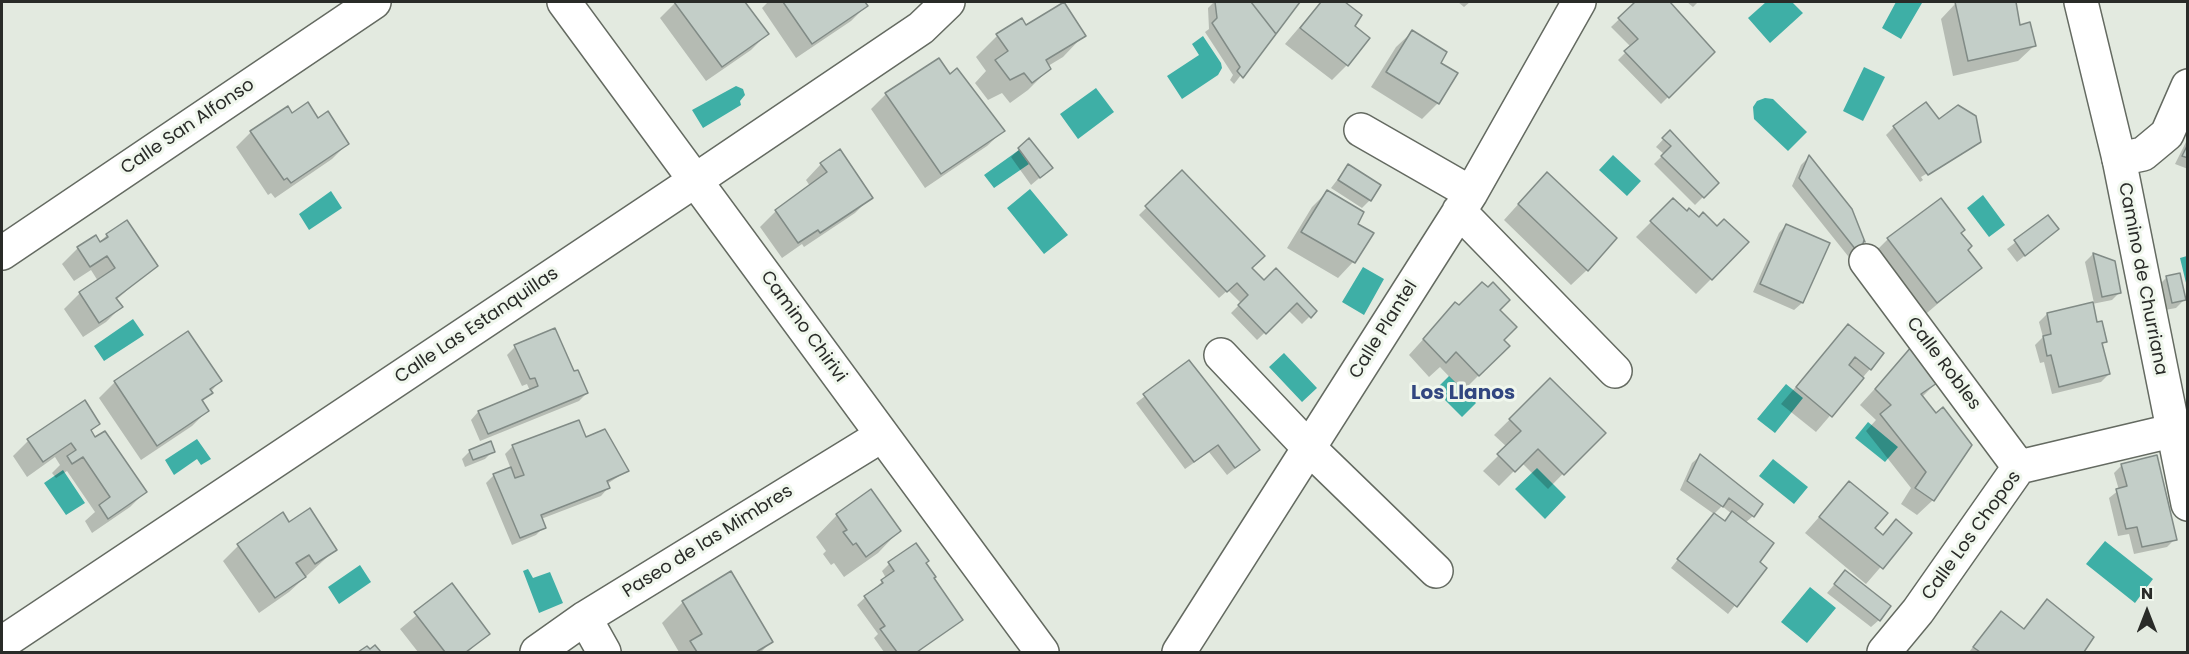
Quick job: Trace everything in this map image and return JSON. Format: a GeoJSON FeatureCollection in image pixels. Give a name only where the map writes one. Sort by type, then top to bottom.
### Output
{"type":"FeatureCollection","features":[{"type":"Feature","properties":{"kind":"street","name":"Calle San Alfonso"},"geometry":{"type":"LineString","coordinates":[[2,253],[374,2]]}},
{"type":"Feature","properties":{"kind":"street","name":"Camino Chirivi"},"geometry":{"type":"LineString","coordinates":[[564,2],[1042,652]]}},
{"type":"Feature","properties":{"kind":"street","name":"Calle Las Estanquillas"},"geometry":{"type":"LineString","coordinates":[[2,643],[921,28],[948,2]]}},
{"type":"Feature","properties":{"kind":"street","name":"Calle Plantel"},"geometry":{"type":"LineString","coordinates":[[1179,652],[1465,202],[1579,2]]}},
{"type":"Feature","properties":{"kind":"street"},"geometry":{"type":"LineString","coordinates":[[2081,2],[2119,159]]}},
{"type":"Feature","properties":{"kind":"street","name":"Camino de Churriana"},"geometry":{"type":"LineString","coordinates":[[2187,86],[2167,134],[2143,154],[2119,159],[2180,429],[2187,504]]}},
{"type":"Feature","properties":{"kind":"street"},"geometry":{"type":"LineString","coordinates":[[1360,130],[1465,202],[1615,371]]}},
{"type":"Feature","properties":{"kind":"street","name":"Calle Robles"},"geometry":{"type":"LineString","coordinates":[[1866,261],[2019,467]]}},
{"type":"Feature","properties":{"kind":"street"},"geometry":{"type":"LineString","coordinates":[[1221,355],[1309,448],[1436,571]]}},
{"type":"Feature","properties":{"kind":"street","name":"Calle Los Chopos"},"geometry":{"type":"LineString","coordinates":[[1884,652],[1918,611],[2019,467],[2180,429]]}},
{"type":"Feature","properties":{"kind":"street","name":"Paseo de las Mimbres"},"geometry":{"type":"LineString","coordinates":[[537,652],[585,618],[881,436]]}},
{"type":"Feature","properties":{"kind":"street"},"geometry":{"type":"LineString","coordinates":[[585,618],[604,652]]}},
{"type":"Feature","properties":{"kind":"water"},"geometry":{"type":"Polygon","coordinates":[[[1766,2],[1792,2],[1803,13],[1770,43],[1748,18],[1766,2]]]}},
{"type":"Feature","properties":{"kind":"water"},"geometry":{"type":"Polygon","coordinates":[[[1896,2],[1922,3],[1901,39],[1882,28],[1896,2]]]}},
{"type":"Feature","properties":{"kind":"water"},"geometry":{"type":"Polygon","coordinates":[[[1203,36],[1222,68],[1218,75],[1182,99],[1167,76],[1199,55],[1192,44],[1203,36]]]}},
{"type":"Feature","properties":{"kind":"water"},"geometry":{"type":"Polygon","coordinates":[[[1864,67],[1885,77],[1863,121],[1843,111],[1864,67]]]}},
{"type":"Feature","properties":{"kind":"water"},"geometry":{"type":"Polygon","coordinates":[[[736,86],[743,89],[745,95],[740,101],[741,105],[703,128],[692,110],[736,86]]]}},
{"type":"Feature","properties":{"kind":"water"},"geometry":{"type":"Polygon","coordinates":[[[1096,88],[1114,112],[1078,139],[1060,114],[1096,88]]]}},
{"type":"Feature","properties":{"kind":"water"},"geometry":{"type":"Polygon","coordinates":[[[1765,98],[1773,99],[1807,132],[1788,151],[1754,119],[1753,107],[1757,101],[1765,98]]]}},
{"type":"Feature","properties":{"kind":"water"},"geometry":{"type":"Polygon","coordinates":[[[1019,150],[1029,164],[994,188],[984,175],[1019,150]]]}},
{"type":"Feature","properties":{"kind":"water"},"geometry":{"type":"Polygon","coordinates":[[[1613,155],[1641,181],[1627,196],[1599,170],[1613,155]]]}},
{"type":"Feature","properties":{"kind":"water"},"geometry":{"type":"Polygon","coordinates":[[[1030,189],[1068,235],[1044,254],[1007,208],[1030,189]]]}},
{"type":"Feature","properties":{"kind":"water"},"geometry":{"type":"Polygon","coordinates":[[[331,191],[342,208],[309,230],[299,214],[331,191]]]}},
{"type":"Feature","properties":{"kind":"water"},"geometry":{"type":"Polygon","coordinates":[[[1983,195],[2005,225],[1989,237],[1967,208],[1983,195]]]}},
{"type":"Feature","properties":{"kind":"water"},"geometry":{"type":"Polygon","coordinates":[[[2187,256],[2188,287],[2180,258],[2187,256]]]}},
{"type":"Feature","properties":{"kind":"water"},"geometry":{"type":"Polygon","coordinates":[[[1363,267],[1384,279],[1364,315],[1342,302],[1363,267]]]}},
{"type":"Feature","properties":{"kind":"water"},"geometry":{"type":"Polygon","coordinates":[[[133,319],[144,335],[104,361],[94,346],[133,319]]]}},
{"type":"Feature","properties":{"kind":"water"},"geometry":{"type":"Polygon","coordinates":[[[1284,353],[1317,388],[1302,402],[1269,367],[1284,353]]]}},
{"type":"Feature","properties":{"kind":"water"},"geometry":{"type":"Polygon","coordinates":[[[1449,376],[1476,403],[1462,417],[1435,390],[1449,376]]]}},
{"type":"Feature","properties":{"kind":"water"},"geometry":{"type":"Polygon","coordinates":[[[1786,384],[1803,398],[1775,433],[1757,419],[1786,384]]]}},
{"type":"Feature","properties":{"kind":"water"},"geometry":{"type":"Polygon","coordinates":[[[1868,422],[1898,447],[1885,462],[1855,438],[1868,422]]]}},
{"type":"Feature","properties":{"kind":"water"},"geometry":{"type":"Polygon","coordinates":[[[197,439],[211,459],[201,465],[197,459],[174,475],[165,460],[197,439]]]}},
{"type":"Feature","properties":{"kind":"water"},"geometry":{"type":"Polygon","coordinates":[[[1773,459],[1808,487],[1794,504],[1759,476],[1773,459]]]}},
{"type":"Feature","properties":{"kind":"water"},"geometry":{"type":"Polygon","coordinates":[[[1537,468],[1566,497],[1545,519],[1515,489],[1537,468]]]}},
{"type":"Feature","properties":{"kind":"water"},"geometry":{"type":"Polygon","coordinates":[[[63,470],[85,503],[66,515],[44,483],[63,470]]]}},
{"type":"Feature","properties":{"kind":"water"},"geometry":{"type":"Polygon","coordinates":[[[2105,541],[2153,579],[2135,603],[2086,564],[2105,541]]]}},
{"type":"Feature","properties":{"kind":"water"},"geometry":{"type":"Polygon","coordinates":[[[360,565],[371,582],[339,604],[328,587],[360,565]]]}},
{"type":"Feature","properties":{"kind":"water"},"geometry":{"type":"Polygon","coordinates":[[[528,569],[533,578],[550,572],[563,603],[539,613],[523,571],[528,569]]]}},
{"type":"Feature","properties":{"kind":"water"},"geometry":{"type":"Polygon","coordinates":[[[1810,587],[1836,608],[1807,643],[1781,622],[1810,587]]]}},
{"type":"Feature","properties":{"kind":"building"},"geometry":{"type":"Polygon","coordinates":[[[674,2],[745,2],[769,34],[722,67],[674,2]]]}},
{"type":"Feature","properties":{"kind":"building"},"geometry":{"type":"Polygon","coordinates":[[[783,2],[865,2],[868,6],[812,44],[783,2]]]}},
{"type":"Feature","properties":{"kind":"building"},"geometry":{"type":"Polygon","coordinates":[[[1064,2],[1086,36],[1046,60],[1051,69],[1032,83],[1024,73],[1010,80],[995,60],[1008,51],[996,34],[1022,18],[1026,25],[1064,2]]]}},
{"type":"Feature","properties":{"kind":"building"},"geometry":{"type":"Polygon","coordinates":[[[1215,2],[1251,2],[1276,34],[1243,78],[1237,71],[1240,67],[1212,23],[1217,18],[1215,2]]]}},
{"type":"Feature","properties":{"kind":"building"},"geometry":{"type":"Polygon","coordinates":[[[1251,2],[1300,2],[1276,34],[1251,2]]]}},
{"type":"Feature","properties":{"kind":"building"},"geometry":{"type":"Polygon","coordinates":[[[1321,2],[1345,2],[1362,15],[1355,26],[1370,38],[1348,66],[1300,28],[1321,2]]]}},
{"type":"Feature","properties":{"kind":"building"},"geometry":{"type":"Polygon","coordinates":[[[1635,2],[1670,2],[1715,52],[1669,98],[1624,51],[1638,39],[1618,18],[1635,2]]]}},
{"type":"Feature","properties":{"kind":"building"},"geometry":{"type":"Polygon","coordinates":[[[1955,2],[2016,2],[2020,25],[2030,22],[2036,46],[1968,61],[1955,2]]]}},
{"type":"Feature","properties":{"kind":"building"},"geometry":{"type":"Polygon","coordinates":[[[1412,30],[1447,52],[1441,63],[1458,73],[1439,104],[1386,72],[1412,30]]]}},
{"type":"Feature","properties":{"kind":"building"},"geometry":{"type":"Polygon","coordinates":[[[939,58],[950,74],[957,68],[1005,131],[941,174],[885,93],[939,58]]]}},
{"type":"Feature","properties":{"kind":"building"},"geometry":{"type":"Polygon","coordinates":[[[308,102],[318,118],[328,111],[349,144],[291,183],[287,178],[284,180],[250,131],[288,106],[292,113],[308,102]]]}},
{"type":"Feature","properties":{"kind":"building"},"geometry":{"type":"Polygon","coordinates":[[[1926,102],[1939,119],[1958,105],[1976,116],[1981,142],[1928,175],[1893,126],[1926,102]]]}},
{"type":"Feature","properties":{"kind":"building"},"geometry":{"type":"Polygon","coordinates":[[[1670,130],[1719,183],[1704,198],[1661,156],[1671,146],[1662,138],[1670,130]]]}},
{"type":"Feature","properties":{"kind":"building"},"geometry":{"type":"Polygon","coordinates":[[[1029,138],[1053,168],[1040,178],[1018,148],[1029,138]]]}},
{"type":"Feature","properties":{"kind":"building"},"geometry":{"type":"Polygon","coordinates":[[[2188,144],[2188,158],[2182,156],[2188,144]]]}},
{"type":"Feature","properties":{"kind":"building"},"geometry":{"type":"Polygon","coordinates":[[[840,149],[873,198],[820,233],[818,230],[798,243],[775,210],[827,172],[820,163],[840,149]]]}},
{"type":"Feature","properties":{"kind":"building"},"geometry":{"type":"Polygon","coordinates":[[[1809,155],[1852,209],[1865,242],[1864,240],[1860,255],[1799,178],[1809,155]]]}},
{"type":"Feature","properties":{"kind":"building"},"geometry":{"type":"Polygon","coordinates":[[[1348,164],[1381,185],[1371,201],[1338,180],[1348,164]]]}},
{"type":"Feature","properties":{"kind":"building"},"geometry":{"type":"Polygon","coordinates":[[[1182,170],[1265,256],[1252,268],[1264,280],[1276,268],[1317,311],[1311,318],[1297,303],[1266,334],[1238,305],[1248,295],[1237,283],[1227,292],[1145,206],[1182,170]]]}},
{"type":"Feature","properties":{"kind":"building"},"geometry":{"type":"Polygon","coordinates":[[[1547,172],[1617,238],[1588,271],[1518,204],[1547,172]]]}},
{"type":"Feature","properties":{"kind":"building"},"geometry":{"type":"Polygon","coordinates":[[[1327,190],[1364,212],[1358,224],[1374,233],[1355,263],[1301,232],[1327,190]]]}},
{"type":"Feature","properties":{"kind":"building"},"geometry":{"type":"Polygon","coordinates":[[[1673,198],[1687,211],[1689,208],[1699,217],[1703,212],[1717,226],[1724,219],[1749,242],[1712,280],[1650,221],[1673,198]]]}},
{"type":"Feature","properties":{"kind":"building"},"geometry":{"type":"Polygon","coordinates":[[[1941,198],[1965,230],[1961,233],[1972,246],[1968,250],[1982,268],[1937,303],[1887,238],[1941,198]]]}},
{"type":"Feature","properties":{"kind":"building"},"geometry":{"type":"Polygon","coordinates":[[[2048,215],[2059,229],[2025,256],[2014,240],[2048,215]]]}},
{"type":"Feature","properties":{"kind":"building"},"geometry":{"type":"Polygon","coordinates":[[[127,220],[158,266],[116,298],[123,307],[99,323],[79,292],[115,268],[107,256],[90,267],[77,247],[96,235],[100,242],[108,237],[106,234],[127,220]]]}},
{"type":"Feature","properties":{"kind":"building"},"geometry":{"type":"Polygon","coordinates":[[[1786,224],[1830,243],[1803,303],[1760,284],[1786,224]]]}},
{"type":"Feature","properties":{"kind":"building"},"geometry":{"type":"Polygon","coordinates":[[[2093,253],[2115,261],[2121,293],[2102,297],[2093,253]]]}},
{"type":"Feature","properties":{"kind":"building"},"geometry":{"type":"Polygon","coordinates":[[[2180,273],[2186,300],[2172,303],[2166,276],[2180,273]]]}},
{"type":"Feature","properties":{"kind":"building"},"geometry":{"type":"Polygon","coordinates":[[[1482,282],[1488,287],[1493,282],[1510,300],[1500,310],[1517,327],[1504,340],[1510,346],[1479,376],[1456,352],[1446,363],[1423,339],[1455,302],[1459,305],[1482,282]]]}},
{"type":"Feature","properties":{"kind":"building"},"geometry":{"type":"Polygon","coordinates":[[[2093,302],[2097,322],[2102,321],[2107,342],[2102,343],[2110,374],[2059,387],[2051,355],[2047,356],[2043,336],[2051,334],[2047,313],[2093,302]]]}},
{"type":"Feature","properties":{"kind":"building"},"geometry":{"type":"Polygon","coordinates":[[[1848,324],[1884,353],[1871,370],[1855,357],[1849,365],[1864,378],[1832,417],[1796,387],[1848,324]]]}},
{"type":"Feature","properties":{"kind":"building"},"geometry":{"type":"Polygon","coordinates":[[[555,328],[574,371],[578,370],[588,393],[488,434],[478,411],[538,386],[535,378],[530,379],[514,345],[555,328]]]}},
{"type":"Feature","properties":{"kind":"building"},"geometry":{"type":"Polygon","coordinates":[[[188,331],[222,381],[210,389],[213,393],[202,400],[209,411],[157,446],[114,381],[188,331]]]}},
{"type":"Feature","properties":{"kind":"building"},"geometry":{"type":"Polygon","coordinates":[[[1912,346],[1940,381],[1921,394],[1936,413],[1943,407],[1972,445],[1934,501],[1915,488],[1926,472],[1880,414],[1891,405],[1875,389],[1912,346]]]}},
{"type":"Feature","properties":{"kind":"building"},"geometry":{"type":"Polygon","coordinates":[[[1189,360],[1260,450],[1235,468],[1218,445],[1194,462],[1143,394],[1189,360]]]}},
{"type":"Feature","properties":{"kind":"building"},"geometry":{"type":"Polygon","coordinates":[[[1550,378],[1606,433],[1564,475],[1538,449],[1515,472],[1497,454],[1521,431],[1509,419],[1550,378]]]}},
{"type":"Feature","properties":{"kind":"building"},"geometry":{"type":"Polygon","coordinates":[[[85,400],[100,424],[91,430],[95,437],[105,431],[147,492],[108,519],[99,505],[110,497],[83,457],[72,464],[67,456],[76,450],[71,443],[43,462],[27,439],[85,400]]]}},
{"type":"Feature","properties":{"kind":"building"},"geometry":{"type":"Polygon","coordinates":[[[579,420],[586,437],[605,429],[629,471],[607,481],[610,488],[541,515],[546,528],[520,538],[493,474],[511,467],[515,478],[524,475],[512,445],[579,420]]]}},
{"type":"Feature","properties":{"kind":"building"},"geometry":{"type":"Polygon","coordinates":[[[491,441],[495,452],[473,460],[469,450],[491,441]]]}},
{"type":"Feature","properties":{"kind":"building"},"geometry":{"type":"Polygon","coordinates":[[[1700,454],[1763,504],[1754,517],[1729,498],[1723,507],[1687,481],[1700,454]]]}},
{"type":"Feature","properties":{"kind":"building"},"geometry":{"type":"Polygon","coordinates":[[[2157,455],[2177,540],[2142,547],[2137,527],[2126,529],[2116,489],[2127,486],[2121,464],[2157,455]]]}},
{"type":"Feature","properties":{"kind":"building"},"geometry":{"type":"Polygon","coordinates":[[[1849,481],[1888,513],[1875,528],[1883,535],[1896,519],[1912,533],[1883,569],[1819,517],[1849,481]]]}},
{"type":"Feature","properties":{"kind":"building"},"geometry":{"type":"Polygon","coordinates":[[[871,489],[901,531],[866,557],[856,543],[853,545],[843,532],[847,530],[836,514],[871,489]]]}},
{"type":"Feature","properties":{"kind":"building"},"geometry":{"type":"Polygon","coordinates":[[[310,508],[337,550],[315,564],[309,555],[296,563],[306,577],[275,598],[237,544],[283,512],[289,522],[310,508]]]}},
{"type":"Feature","properties":{"kind":"building"},"geometry":{"type":"Polygon","coordinates":[[[1732,511],[1774,543],[1760,562],[1767,568],[1737,607],[1677,559],[1714,513],[1725,521],[1732,511]]]}},
{"type":"Feature","properties":{"kind":"building"},"geometry":{"type":"Polygon","coordinates":[[[916,543],[929,561],[926,563],[936,577],[934,578],[963,620],[917,652],[897,652],[880,629],[885,626],[864,596],[883,583],[881,580],[894,571],[888,562],[916,543]]]}},
{"type":"Feature","properties":{"kind":"building"},"geometry":{"type":"Polygon","coordinates":[[[1845,570],[1891,606],[1880,621],[1834,584],[1845,570]]]}},
{"type":"Feature","properties":{"kind":"building"},"geometry":{"type":"Polygon","coordinates":[[[731,571],[773,642],[756,652],[697,652],[690,641],[702,634],[682,601],[731,571]]]}},
{"type":"Feature","properties":{"kind":"building"},"geometry":{"type":"Polygon","coordinates":[[[452,583],[490,634],[466,652],[445,652],[414,612],[452,583]]]}},
{"type":"Feature","properties":{"kind":"building"},"geometry":{"type":"Polygon","coordinates":[[[2047,599],[2094,637],[2084,652],[1980,652],[1973,647],[2001,611],[2024,629],[2047,599]]]}},
{"type":"Feature","properties":{"kind":"building"},"geometry":{"type":"Polygon","coordinates":[[[375,645],[381,652],[358,652],[367,646],[370,649],[375,645]]]}},
{"type":"Feature","properties":{"kind":"district","name":"Los Llanos"},"geometry":{"type":"Point","coordinates":[1463,394]}}]}
